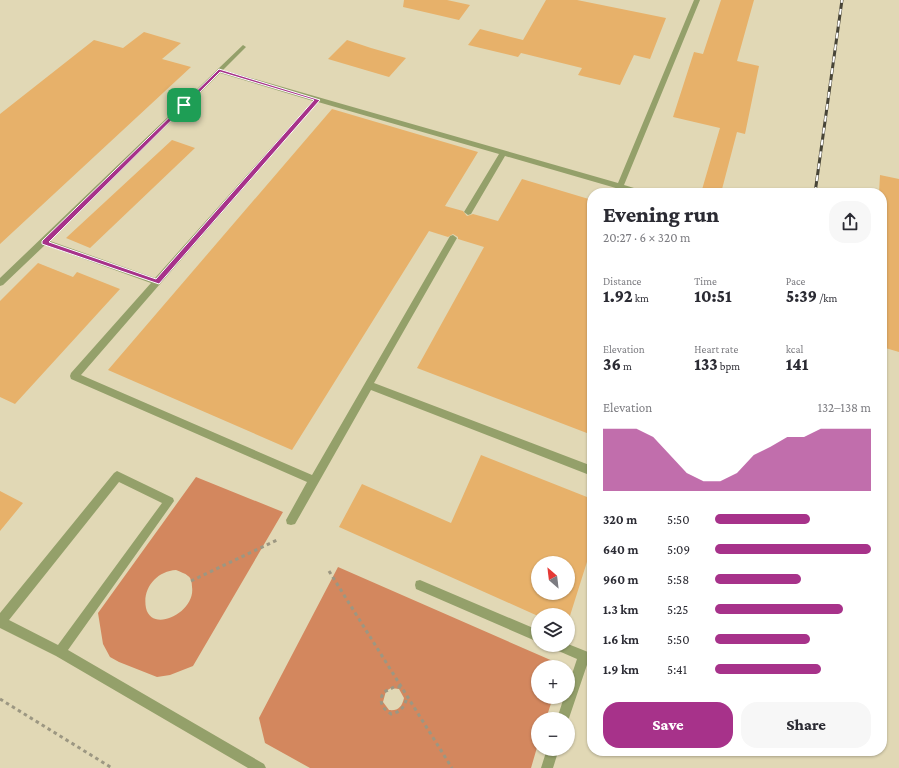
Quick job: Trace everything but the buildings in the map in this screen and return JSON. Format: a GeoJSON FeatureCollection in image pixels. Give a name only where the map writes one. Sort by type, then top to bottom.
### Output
{"type":"FeatureCollection","features":[{"type":"Feature","properties":{"kind":"lane"},"geometry":{"type":"LineString","coordinates":[[620,186],[697,0]]}},
{"type":"Feature","properties":{"kind":"lane"},"geometry":{"type":"LineString","coordinates":[[0,283],[44,242],[243,47]]}},
{"type":"Feature","properties":{"kind":"lane"},"geometry":{"type":"LineString","coordinates":[[219,71],[626,188]]}},
{"type":"Feature","properties":{"kind":"lane"},"geometry":{"type":"LineString","coordinates":[[313,480],[74,376],[317,100]]}},
{"type":"Feature","properties":{"kind":"lane"},"geometry":{"type":"LineString","coordinates":[[468,212],[503,152]]}},
{"type":"Feature","properties":{"kind":"lane"},"geometry":{"type":"LineString","coordinates":[[291,520],[454,238]]}},
{"type":"Feature","properties":{"kind":"lane"},"geometry":{"type":"LineString","coordinates":[[44,242],[157,282]]}},
{"type":"Feature","properties":{"kind":"lane"},"geometry":{"type":"LineString","coordinates":[[368,385],[587,469]]}},
{"type":"Feature","properties":{"kind":"lane"},"geometry":{"type":"LineString","coordinates":[[60,652],[169,501],[116,476],[0,622],[60,652],[260,768]]}},
{"type":"Feature","properties":{"kind":"lane"},"geometry":{"type":"LineString","coordinates":[[420,585],[531,633]]}},
{"type":"Feature","properties":{"kind":"lane"},"geometry":{"type":"LineString","coordinates":[[574,652],[587,658]]}},
{"type":"Feature","properties":{"kind":"lane"},"geometry":{"type":"LineString","coordinates":[[566,712],[587,660]]}},
{"type":"Feature","properties":{"kind":"lane"},"geometry":{"type":"LineString","coordinates":[[547,768],[551,756]]}},
{"type":"Feature","properties":{"kind":"path"},"geometry":{"type":"LineString","coordinates":[[191,581],[279,539]]}},
{"type":"Feature","properties":{"kind":"path"},"geometry":{"type":"LineString","coordinates":[[329,571],[452,768]]}},
{"type":"Feature","properties":{"kind":"path"},"geometry":{"type":"LineString","coordinates":[[401,687],[392,685],[385,689],[380,700],[382,708],[391,714],[397,713],[403,708],[407,696]]}},
{"type":"Feature","properties":{"kind":"path"},"geometry":{"type":"LineString","coordinates":[[0,699],[112,768]]}},
{"type":"Feature","properties":{"kind":"shaded area"},"geometry":{"type":"Polygon","coordinates":[[[0,0],[899,0],[899,768],[0,768],[0,0]]]}},
{"type":"Feature","properties":{"kind":"shaded area"},"geometry":{"type":"Polygon","coordinates":[[[196,477],[283,512],[193,666],[170,675],[157,677],[110,657],[103,644],[98,613],[196,477]],[[176,570],[169,571],[157,577],[152,582],[146,594],[146,608],[150,616],[156,619],[173,617],[187,604],[191,596],[191,579],[185,574],[176,570]]]}},
{"type":"Feature","properties":{"kind":"shaded area"},"geometry":{"type":"Polygon","coordinates":[[[338,567],[551,660],[531,660],[531,704],[551,704],[548,712],[531,712],[531,756],[534,756],[531,768],[310,768],[265,743],[259,718],[338,567]],[[391,688],[386,691],[383,702],[389,710],[392,710],[399,708],[404,698],[399,689],[391,688]]]}},
{"type":"Feature","properties":{"kind":"railway"},"geometry":{"type":"LineString","coordinates":[[816,188],[842,0]]}},
{"type":"Feature","properties":{"kind":"route"},"geometry":{"type":"LineString","coordinates":[[219,71],[317,100],[157,282],[44,242],[114,174],[184,105],[219,71]]}}]}
